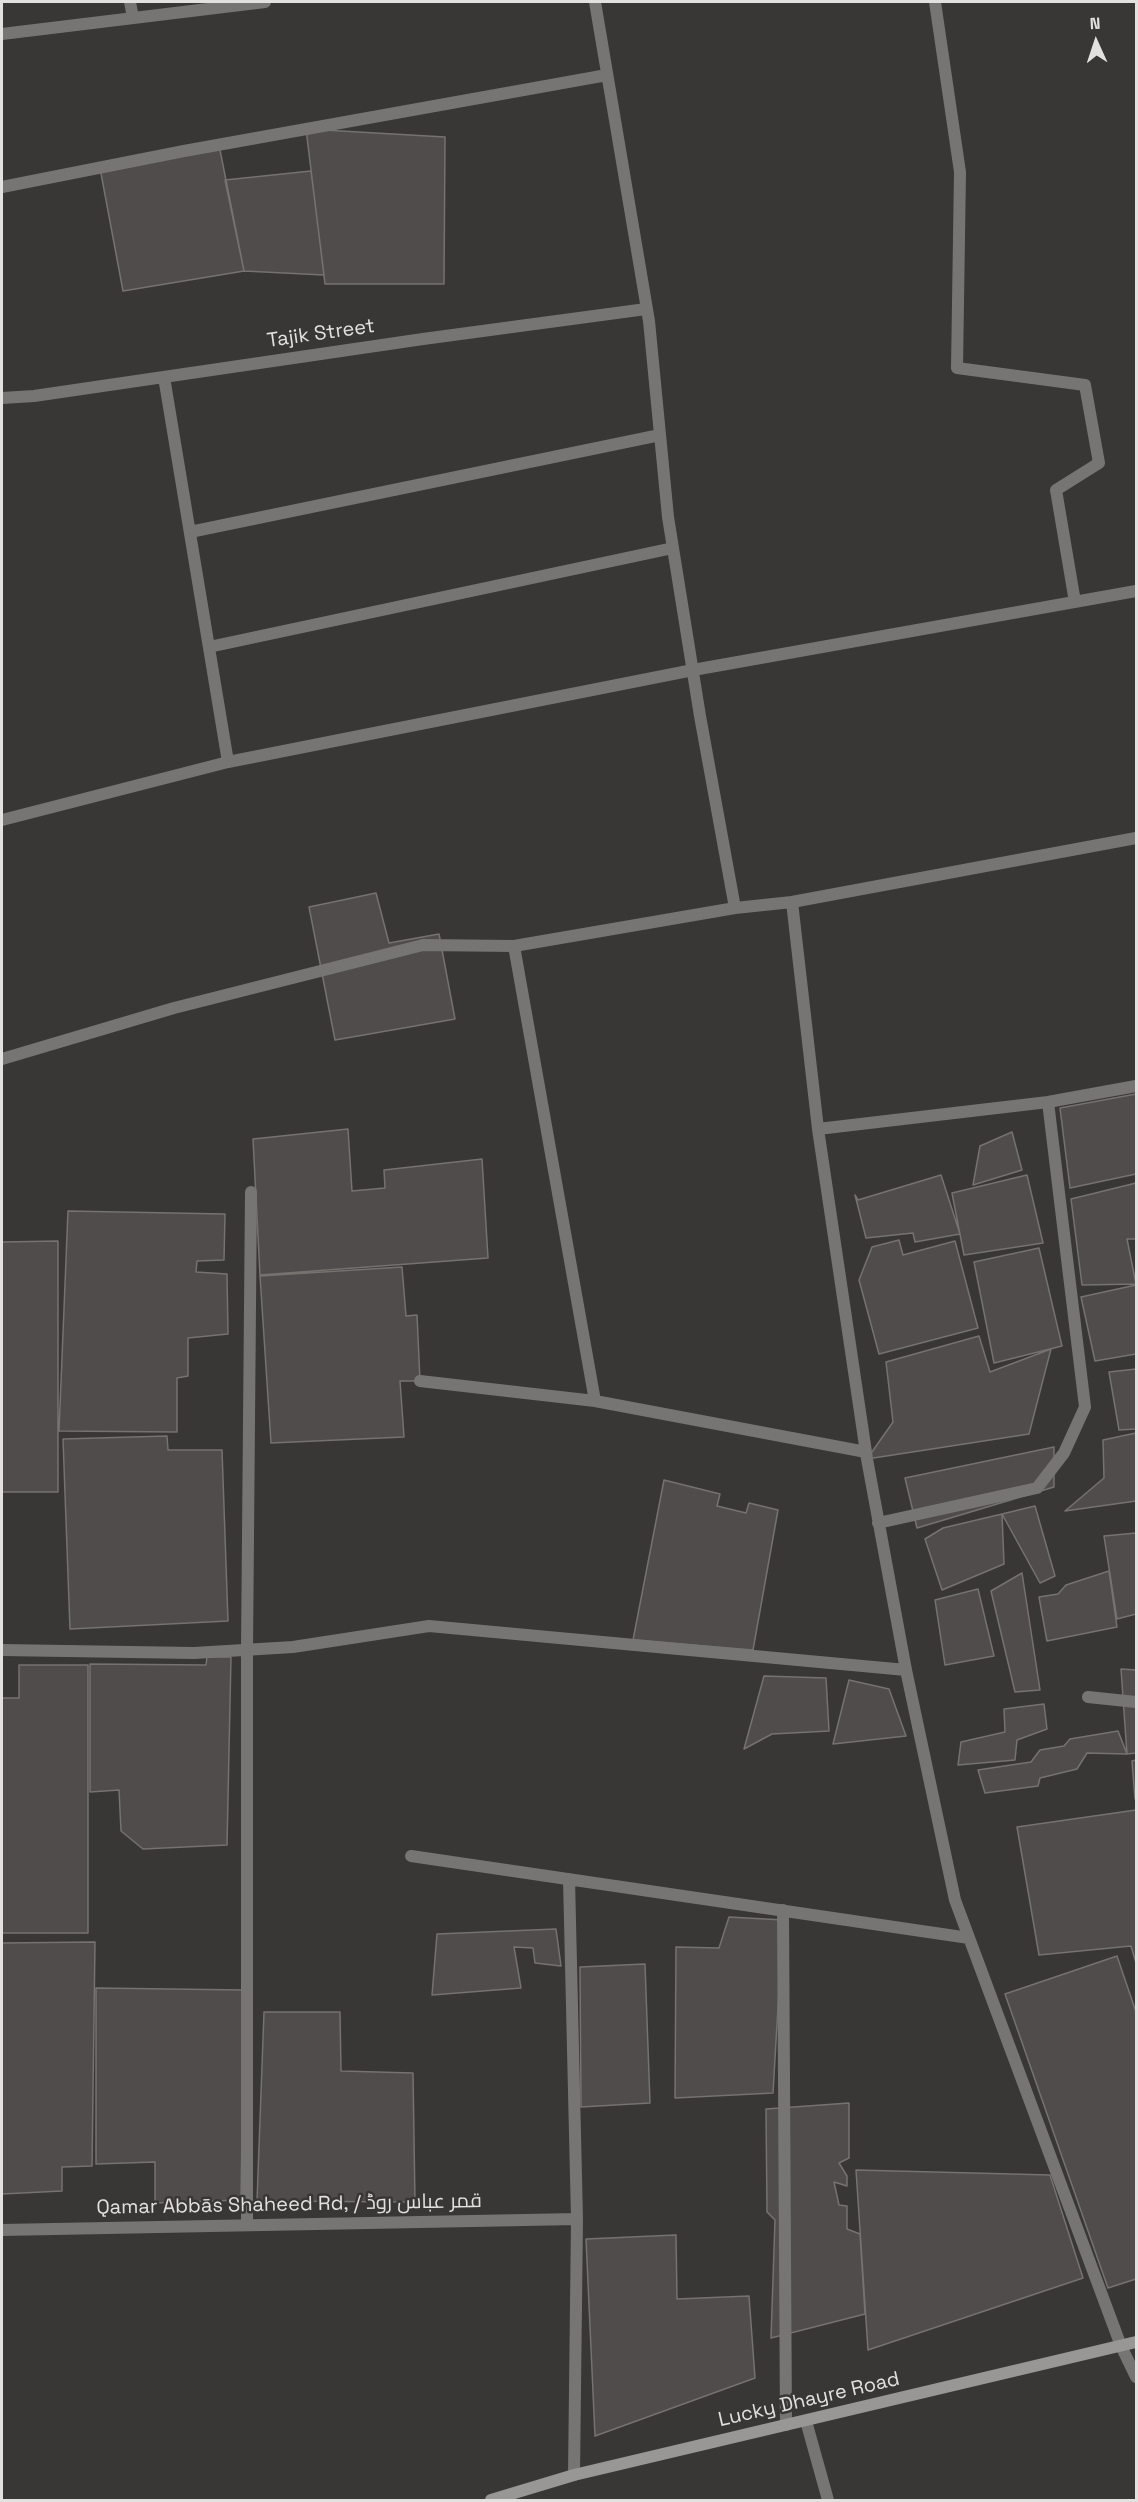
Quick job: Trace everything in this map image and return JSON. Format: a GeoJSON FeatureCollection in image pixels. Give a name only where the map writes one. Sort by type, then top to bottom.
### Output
{"type":"FeatureCollection","features":[{"type":"Feature","properties":{"kind":"main road","name":"Lucky Dhayre Road"},"geometry":{"type":"LineString","coordinates":[[491,2500],[574,2475],[1137,2342]]}},
{"type":"Feature","properties":{"kind":"street"},"geometry":{"type":"LineString","coordinates":[[130,2],[133,18]]}},
{"type":"Feature","properties":{"kind":"street"},"geometry":{"type":"LineString","coordinates":[[2,34],[265,2]]}},
{"type":"Feature","properties":{"kind":"street"},"geometry":{"type":"LineString","coordinates":[[595,2],[646,309],[673,548],[735,908]]}},
{"type":"Feature","properties":{"kind":"street"},"geometry":{"type":"LineString","coordinates":[[935,2],[960,172],[957,368],[1085,385],[1099,463],[1056,490],[1075,602]]}},
{"type":"Feature","properties":{"kind":"street"},"geometry":{"type":"LineString","coordinates":[[2,187],[173,153],[607,75]]}},
{"type":"Feature","properties":{"kind":"street","name":"Tajik Street"},"geometry":{"type":"LineString","coordinates":[[2,398],[34,396],[646,309]]}},
{"type":"Feature","properties":{"kind":"street"},"geometry":{"type":"LineString","coordinates":[[164,377],[228,762]]}},
{"type":"Feature","properties":{"kind":"street"},"geometry":{"type":"LineString","coordinates":[[190,532],[660,435]]}},
{"type":"Feature","properties":{"kind":"street"},"geometry":{"type":"LineString","coordinates":[[209,647],[673,548]]}},
{"type":"Feature","properties":{"kind":"street"},"geometry":{"type":"LineString","coordinates":[[2,820],[228,762],[693,670],[1137,591]]}},
{"type":"Feature","properties":{"kind":"street"},"geometry":{"type":"LineString","coordinates":[[2,1059],[174,1008],[423,945],[514,945],[735,908],[792,902],[1137,838]]}},
{"type":"Feature","properties":{"kind":"street"},"geometry":{"type":"LineString","coordinates":[[792,902],[818,1129],[866,1452],[906,1670],[955,1900],[1121,2346],[1137,2377]]}},
{"type":"Feature","properties":{"kind":"street"},"geometry":{"type":"LineString","coordinates":[[514,945],[595,1401]]}},
{"type":"Feature","properties":{"kind":"street"},"geometry":{"type":"LineString","coordinates":[[818,1129],[1048,1102],[1137,1086]]}},
{"type":"Feature","properties":{"kind":"street"},"geometry":{"type":"LineString","coordinates":[[878,1523],[1037,1488],[1064,1453],[1085,1407],[1048,1102]]}},
{"type":"Feature","properties":{"kind":"street"},"geometry":{"type":"LineString","coordinates":[[248,2225],[247,1650],[251,1191]]}},
{"type":"Feature","properties":{"kind":"street"},"geometry":{"type":"LineString","coordinates":[[420,1381],[595,1401],[866,1452]]}},
{"type":"Feature","properties":{"kind":"street"},"geometry":{"type":"LineString","coordinates":[[2,1650],[194,1653],[293,1647],[429,1626],[906,1670]]}},
{"type":"Feature","properties":{"kind":"street"},"geometry":{"type":"LineString","coordinates":[[1088,1697],[1137,1702]]}},
{"type":"Feature","properties":{"kind":"street"},"geometry":{"type":"LineString","coordinates":[[411,1856],[969,1938]]}},
{"type":"Feature","properties":{"kind":"street"},"geometry":{"type":"LineString","coordinates":[[569,1879],[577,2219],[574,2475]]}},
{"type":"Feature","properties":{"kind":"street"},"geometry":{"type":"LineString","coordinates":[[783,1910],[786,2426]]}},
{"type":"Feature","properties":{"kind":"street","name":"Qamar Abbās Shaheed Rd, / قمر عباس روڈ"},"geometry":{"type":"LineString","coordinates":[[2,2230],[577,2219]]}},
{"type":"Feature","properties":{"kind":"street"},"geometry":{"type":"LineString","coordinates":[[806,2421],[828,2500]]}},
{"type":"Feature","properties":{"kind":"building"},"geometry":{"type":"Polygon","coordinates":[[[306,129],[445,137],[444,284],[325,284],[306,129]]]}},
{"type":"Feature","properties":{"kind":"building"},"geometry":{"type":"Polygon","coordinates":[[[219,145],[244,271],[123,291],[100,168],[219,145]]]}},
{"type":"Feature","properties":{"kind":"building"},"geometry":{"type":"Polygon","coordinates":[[[311,171],[324,275],[244,271],[225,180],[311,171]]]}},
{"type":"Feature","properties":{"kind":"building"},"geometry":{"type":"Polygon","coordinates":[[[376,893],[389,943],[439,934],[455,1019],[335,1040],[309,907],[376,893]]]}},
{"type":"Feature","properties":{"kind":"building"},"geometry":{"type":"Polygon","coordinates":[[[1136,1094],[1136,1174],[1070,1188],[1060,1108],[1136,1094]]]}},
{"type":"Feature","properties":{"kind":"building"},"geometry":{"type":"Polygon","coordinates":[[[348,1129],[352,1191],[385,1188],[384,1170],[482,1159],[488,1258],[260,1275],[253,1139],[348,1129]]]}},
{"type":"Feature","properties":{"kind":"building"},"geometry":{"type":"Polygon","coordinates":[[[1012,1132],[1022,1170],[973,1185],[980,1146],[1012,1132]]]}},
{"type":"Feature","properties":{"kind":"building"},"geometry":{"type":"Polygon","coordinates":[[[941,1175],[960,1234],[915,1242],[913,1233],[866,1238],[855,1195],[858,1200],[941,1175]]]}},
{"type":"Feature","properties":{"kind":"building"},"geometry":{"type":"Polygon","coordinates":[[[1027,1175],[1043,1243],[964,1255],[952,1193],[1027,1175]]]}},
{"type":"Feature","properties":{"kind":"building"},"geometry":{"type":"Polygon","coordinates":[[[1136,1183],[1136,1239],[1127,1239],[1136,1284],[1082,1285],[1071,1199],[1136,1183]]]}},
{"type":"Feature","properties":{"kind":"building"},"geometry":{"type":"Polygon","coordinates":[[[68,1211],[225,1214],[224,1260],[197,1261],[196,1272],[227,1274],[228,1334],[188,1338],[188,1376],[177,1378],[177,1432],[59,1431],[68,1211]]]}},
{"type":"Feature","properties":{"kind":"building"},"geometry":{"type":"Polygon","coordinates":[[[899,1240],[903,1255],[955,1241],[978,1328],[879,1354],[859,1280],[872,1247],[899,1240]]]}},
{"type":"Feature","properties":{"kind":"building"},"geometry":{"type":"Polygon","coordinates":[[[58,1241],[58,1492],[2,1492],[2,1242],[58,1241]]]}},
{"type":"Feature","properties":{"kind":"building"},"geometry":{"type":"Polygon","coordinates":[[[1039,1248],[1062,1346],[994,1363],[974,1262],[1039,1248]]]}},
{"type":"Feature","properties":{"kind":"building"},"geometry":{"type":"Polygon","coordinates":[[[402,1267],[406,1316],[417,1315],[420,1381],[400,1381],[404,1437],[271,1443],[260,1276],[402,1267]]]}},
{"type":"Feature","properties":{"kind":"building"},"geometry":{"type":"Polygon","coordinates":[[[1136,1285],[1136,1354],[1095,1361],[1081,1297],[1136,1285]]]}},
{"type":"Feature","properties":{"kind":"building"},"geometry":{"type":"Polygon","coordinates":[[[979,1336],[990,1372],[1051,1349],[1029,1434],[867,1459],[893,1422],[886,1362],[979,1336]]]}},
{"type":"Feature","properties":{"kind":"building"},"geometry":{"type":"Polygon","coordinates":[[[1136,1369],[1136,1429],[1119,1430],[1109,1372],[1136,1369]]]}},
{"type":"Feature","properties":{"kind":"building"},"geometry":{"type":"Polygon","coordinates":[[[1136,1433],[1136,1501],[1065,1511],[1104,1478],[1103,1440],[1136,1433]]]}},
{"type":"Feature","properties":{"kind":"building"},"geometry":{"type":"Polygon","coordinates":[[[167,1436],[168,1450],[222,1450],[228,1621],[70,1629],[63,1439],[167,1436]]]}},
{"type":"Feature","properties":{"kind":"building"},"geometry":{"type":"Polygon","coordinates":[[[1054,1447],[1054,1487],[917,1528],[905,1478],[1054,1447]]]}},
{"type":"Feature","properties":{"kind":"building"},"geometry":{"type":"Polygon","coordinates":[[[664,1480],[720,1494],[717,1506],[746,1513],[749,1503],[778,1510],[753,1650],[633,1640],[664,1480]]]}},
{"type":"Feature","properties":{"kind":"building"},"geometry":{"type":"Polygon","coordinates":[[[1035,1506],[1055,1576],[1040,1583],[1002,1514],[1035,1506]]]}},
{"type":"Feature","properties":{"kind":"building"},"geometry":{"type":"Polygon","coordinates":[[[1002,1514],[1004,1564],[942,1590],[925,1539],[943,1528],[1002,1514]]]}},
{"type":"Feature","properties":{"kind":"building"},"geometry":{"type":"Polygon","coordinates":[[[1136,1533],[1136,1614],[1117,1619],[1104,1536],[1136,1533]]]}},
{"type":"Feature","properties":{"kind":"building"},"geometry":{"type":"Polygon","coordinates":[[[1109,1571],[1117,1627],[1047,1641],[1039,1597],[1058,1594],[1066,1585],[1109,1571]]]}},
{"type":"Feature","properties":{"kind":"building"},"geometry":{"type":"Polygon","coordinates":[[[1022,1573],[1040,1690],[1015,1692],[991,1591],[1022,1573]]]}},
{"type":"Feature","properties":{"kind":"building"},"geometry":{"type":"Polygon","coordinates":[[[978,1589],[994,1656],[945,1665],[935,1600],[978,1589]]]}},
{"type":"Feature","properties":{"kind":"building"},"geometry":{"type":"Polygon","coordinates":[[[207,1657],[231,1657],[227,1845],[143,1849],[121,1831],[119,1790],[90,1792],[90,1664],[206,1665],[207,1657]]]}},
{"type":"Feature","properties":{"kind":"building"},"geometry":{"type":"Polygon","coordinates":[[[19,1665],[88,1665],[88,1933],[2,1933],[2,1698],[19,1698],[19,1665]]]}},
{"type":"Feature","properties":{"kind":"building"},"geometry":{"type":"Polygon","coordinates":[[[1121,1669],[1136,1670],[1136,1753],[1127,1754],[1121,1669]]]}},
{"type":"Feature","properties":{"kind":"building"},"geometry":{"type":"Polygon","coordinates":[[[764,1676],[826,1678],[829,1731],[772,1734],[744,1749],[764,1676]]]}},
{"type":"Feature","properties":{"kind":"building"},"geometry":{"type":"Polygon","coordinates":[[[849,1680],[889,1689],[906,1736],[833,1744],[849,1680]]]}},
{"type":"Feature","properties":{"kind":"building"},"geometry":{"type":"Polygon","coordinates":[[[1044,1704],[1047,1729],[1017,1740],[1015,1760],[958,1765],[961,1742],[1005,1732],[1004,1709],[1044,1704]]]}},
{"type":"Feature","properties":{"kind":"building"},"geometry":{"type":"Polygon","coordinates":[[[1118,1731],[1127,1754],[1087,1753],[1077,1769],[1040,1778],[1038,1786],[985,1793],[978,1770],[1031,1762],[1040,1750],[1064,1746],[1070,1739],[1118,1731]]]}},
{"type":"Feature","properties":{"kind":"building"},"geometry":{"type":"Polygon","coordinates":[[[1136,1760],[1136,1799],[1135,1799],[1132,1761],[1136,1760]]]}},
{"type":"Feature","properties":{"kind":"building"},"geometry":{"type":"Polygon","coordinates":[[[1136,1810],[1136,1963],[1131,1946],[1039,1955],[1017,1827],[1136,1810]]]}},
{"type":"Feature","properties":{"kind":"building"},"geometry":{"type":"Polygon","coordinates":[[[729,1917],[783,1920],[773,2093],[675,2098],[676,1947],[719,1948],[729,1917]]]}},
{"type":"Feature","properties":{"kind":"building"},"geometry":{"type":"Polygon","coordinates":[[[556,1929],[561,1966],[535,1963],[533,1948],[514,1947],[521,1988],[432,1995],[437,1934],[556,1929]]]}},
{"type":"Feature","properties":{"kind":"building"},"geometry":{"type":"Polygon","coordinates":[[[95,1942],[92,2166],[62,2167],[62,2191],[2,2194],[2,1943],[95,1942]]]}},
{"type":"Feature","properties":{"kind":"building"},"geometry":{"type":"Polygon","coordinates":[[[1117,1956],[1136,2012],[1136,2279],[1108,2288],[1005,1994],[1117,1956]]]}},
{"type":"Feature","properties":{"kind":"building"},"geometry":{"type":"Polygon","coordinates":[[[645,1964],[650,2103],[581,2107],[580,1967],[645,1964]]]}},
{"type":"Feature","properties":{"kind":"building"},"geometry":{"type":"Polygon","coordinates":[[[96,1988],[244,1990],[241,2200],[155,2203],[155,2162],[96,2164],[96,1988]]]}},
{"type":"Feature","properties":{"kind":"building"},"geometry":{"type":"Polygon","coordinates":[[[264,2012],[340,2012],[341,2071],[413,2073],[415,2202],[257,2201],[264,2012]]]}},
{"type":"Feature","properties":{"kind":"building"},"geometry":{"type":"Polygon","coordinates":[[[849,2103],[849,2158],[839,2163],[847,2176],[847,2186],[834,2182],[839,2205],[847,2206],[847,2229],[860,2234],[865,2314],[771,2338],[775,2220],[767,2212],[766,2109],[849,2103]]]}},
{"type":"Feature","properties":{"kind":"building"},"geometry":{"type":"Polygon","coordinates":[[[856,2170],[1050,2175],[1083,2278],[868,2350],[856,2170]]]}},
{"type":"Feature","properties":{"kind":"building"},"geometry":{"type":"Polygon","coordinates":[[[676,2235],[677,2299],[749,2296],[755,2378],[595,2436],[586,2239],[676,2235]]]}}]}
